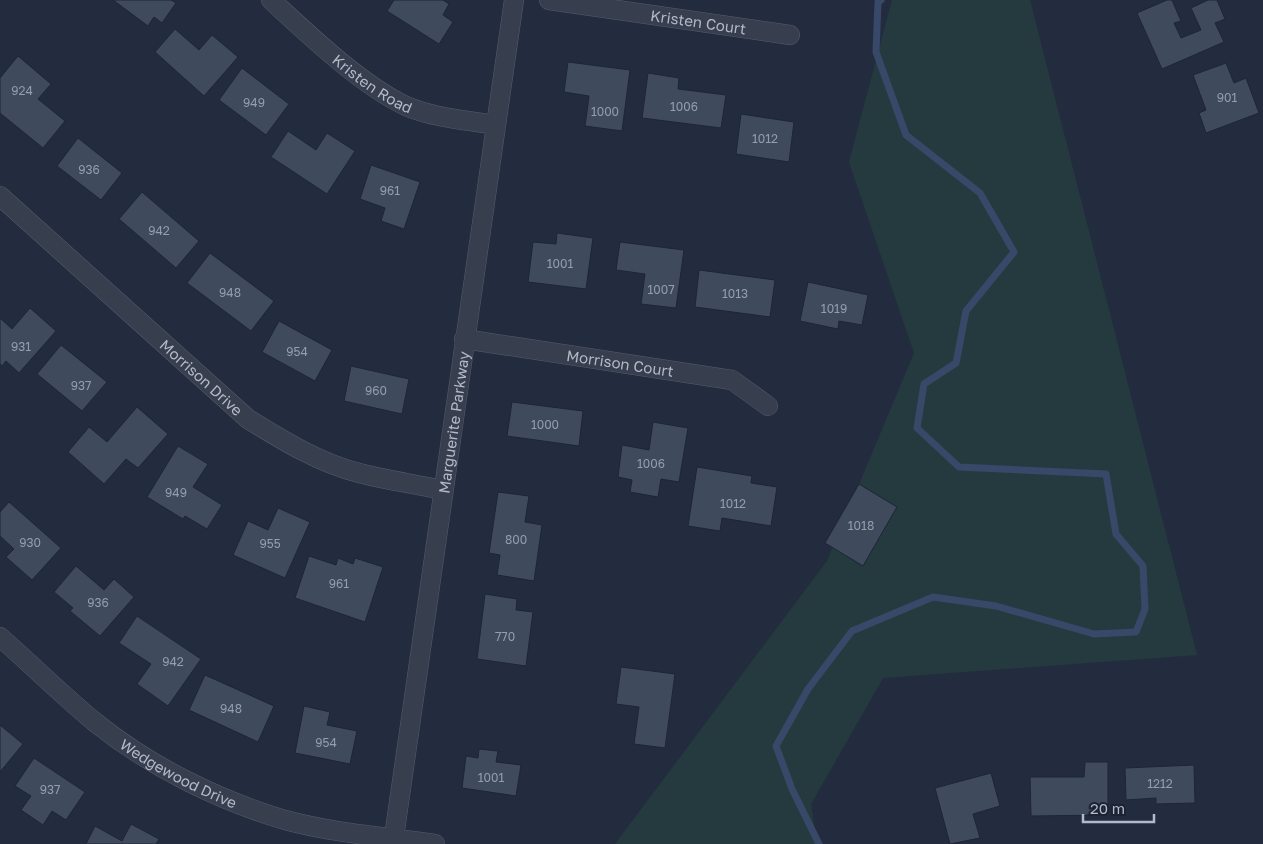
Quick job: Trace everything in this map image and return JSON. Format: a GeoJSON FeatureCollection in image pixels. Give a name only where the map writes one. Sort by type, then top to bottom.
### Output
{"type":"FeatureCollection","features":[{"type":"Feature","properties":{"kind":"street","name":"Kristen Road"},"geometry":{"type":"LineString","coordinates":[[271,0],[380,92],[407,106],[438,116],[495,125]]}},
{"type":"Feature","properties":{"kind":"street","name":"Marguerite Parkway"},"geometry":{"type":"LineString","coordinates":[[394,841],[442,490],[514,0]]}},
{"type":"Feature","properties":{"kind":"street","name":"Kristen Court"},"geometry":{"type":"LineString","coordinates":[[549,0],[790,35]]}},
{"type":"Feature","properties":{"kind":"street","name":"Morrison Drive"},"geometry":{"type":"LineString","coordinates":[[0,196],[248,419],[292,446],[358,473],[442,490]]}},
{"type":"Feature","properties":{"kind":"street","name":"Morrison Court"},"geometry":{"type":"LineString","coordinates":[[464,338],[732,380],[768,406]]}},
{"type":"Feature","properties":{"kind":"street","name":"Wedgewood Drive"},"geometry":{"type":"LineString","coordinates":[[0,637],[98,724],[157,764],[220,796],[286,820],[394,841],[435,844]]}},
{"type":"Feature","properties":{"kind":"green space"},"geometry":{"type":"Polygon","coordinates":[[[892,0],[1030,0],[1197,655],[883,678],[811,804],[817,844],[615,844],[827,561],[914,353],[849,162],[892,0]]]}},
{"type":"Feature","properties":{"kind":"building"},"geometry":{"type":"Polygon","coordinates":[[[113,0],[171,0],[176,3],[162,23],[154,17],[148,26],[113,0]]]}},
{"type":"Feature","properties":{"kind":"building"},"geometry":{"type":"Polygon","coordinates":[[[394,0],[443,0],[449,4],[443,15],[453,22],[439,44],[387,11],[394,0]]]}},
{"type":"Feature","properties":{"kind":"building"},"geometry":{"type":"Polygon","coordinates":[[[1167,0],[1172,0],[1181,21],[1174,23],[1181,38],[1201,30],[1191,8],[1208,0],[1217,0],[1225,19],[1215,23],[1224,42],[1162,69],[1137,13],[1167,0]]]}},
{"type":"Feature","properties":{"kind":"building"},"geometry":{"type":"Polygon","coordinates":[[[175,29],[199,50],[212,35],[238,57],[204,96],[155,52],[175,29]]]}},
{"type":"Feature","properties":{"kind":"building"},"geometry":{"type":"Polygon","coordinates":[[[18,56],[51,84],[38,99],[65,121],[43,148],[0,113],[0,78],[18,56]]]}},
{"type":"Feature","properties":{"kind":"building"},"geometry":{"type":"Polygon","coordinates":[[[568,62],[630,70],[622,131],[585,126],[589,96],[564,92],[568,62]]]}},
{"type":"Feature","properties":{"kind":"building"},"geometry":{"type":"Polygon","coordinates":[[[1226,63],[1234,83],[1246,78],[1259,113],[1206,133],[1199,113],[1206,110],[1193,75],[1226,63]]]}},
{"type":"Feature","properties":{"kind":"building"},"geometry":{"type":"Polygon","coordinates":[[[242,68],[289,104],[266,135],[219,100],[242,68]]]}},
{"type":"Feature","properties":{"kind":"building"},"geometry":{"type":"Polygon","coordinates":[[[648,73],[679,78],[678,89],[726,95],[721,128],[642,118],[648,73]]]}},
{"type":"Feature","properties":{"kind":"building"},"geometry":{"type":"Polygon","coordinates":[[[741,114],[794,122],[789,162],[736,154],[741,114]]]}},
{"type":"Feature","properties":{"kind":"building"},"geometry":{"type":"Polygon","coordinates":[[[288,131],[316,150],[327,133],[355,151],[327,194],[271,157],[288,131]]]}},
{"type":"Feature","properties":{"kind":"building"},"geometry":{"type":"Polygon","coordinates":[[[78,138],[122,173],[101,200],[57,166],[78,138]]]}},
{"type":"Feature","properties":{"kind":"building"},"geometry":{"type":"Polygon","coordinates":[[[371,165],[420,182],[404,229],[381,221],[385,208],[360,199],[371,165]]]}},
{"type":"Feature","properties":{"kind":"building"},"geometry":{"type":"Polygon","coordinates":[[[142,192],[199,241],[176,268],[119,219],[142,192]]]}},
{"type":"Feature","properties":{"kind":"building"},"geometry":{"type":"Polygon","coordinates":[[[557,233],[593,238],[586,289],[528,282],[533,242],[556,244],[557,233]]]}},
{"type":"Feature","properties":{"kind":"building"},"geometry":{"type":"Polygon","coordinates":[[[620,242],[684,250],[676,308],[641,304],[645,274],[616,270],[620,242]]]}},
{"type":"Feature","properties":{"kind":"building"},"geometry":{"type":"Polygon","coordinates":[[[210,253],[274,301],[251,331],[187,283],[210,253]]]}},
{"type":"Feature","properties":{"kind":"building"},"geometry":{"type":"Polygon","coordinates":[[[699,270],[775,280],[770,317],[695,307],[699,270]]]}},
{"type":"Feature","properties":{"kind":"building"},"geometry":{"type":"Polygon","coordinates":[[[808,282],[868,295],[862,325],[839,321],[838,329],[800,321],[808,282]]]}},
{"type":"Feature","properties":{"kind":"building"},"geometry":{"type":"Polygon","coordinates":[[[30,308],[56,331],[19,373],[6,361],[2,366],[0,364],[0,318],[12,329],[30,308]]]}},
{"type":"Feature","properties":{"kind":"building"},"geometry":{"type":"Polygon","coordinates":[[[279,321],[332,350],[315,381],[262,352],[279,321]]]}},
{"type":"Feature","properties":{"kind":"building"},"geometry":{"type":"Polygon","coordinates":[[[61,345],[107,382],[82,411],[37,374],[61,345]]]}},
{"type":"Feature","properties":{"kind":"building"},"geometry":{"type":"Polygon","coordinates":[[[351,366],[409,379],[402,414],[344,401],[351,366]]]}},
{"type":"Feature","properties":{"kind":"building"},"geometry":{"type":"Polygon","coordinates":[[[512,402],[583,411],[579,446],[507,436],[512,402]]]}},
{"type":"Feature","properties":{"kind":"building"},"geometry":{"type":"Polygon","coordinates":[[[137,407],[168,434],[138,468],[126,459],[104,484],[68,452],[89,427],[107,442],[137,407]]]}},
{"type":"Feature","properties":{"kind":"building"},"geometry":{"type":"Polygon","coordinates":[[[653,422],[688,428],[679,482],[661,479],[658,497],[630,492],[632,480],[618,477],[622,445],[649,450],[653,422]]]}},
{"type":"Feature","properties":{"kind":"building"},"geometry":{"type":"Polygon","coordinates":[[[178,446],[208,464],[193,487],[222,505],[207,529],[185,516],[183,519],[147,497],[178,446]]]}},
{"type":"Feature","properties":{"kind":"building"},"geometry":{"type":"Polygon","coordinates":[[[697,467],[752,476],[751,483],[777,487],[771,526],[722,518],[720,531],[688,526],[697,467]]]}},
{"type":"Feature","properties":{"kind":"building"},"geometry":{"type":"Polygon","coordinates":[[[859,484],[897,507],[863,566],[825,543],[859,484]]]}},
{"type":"Feature","properties":{"kind":"building"},"geometry":{"type":"Polygon","coordinates":[[[498,492],[529,496],[525,522],[542,525],[534,581],[497,575],[500,555],[489,553],[498,492]]]}},
{"type":"Feature","properties":{"kind":"building"},"geometry":{"type":"Polygon","coordinates":[[[9,502],[61,548],[32,580],[6,557],[14,549],[0,536],[0,512],[9,502]]]}},
{"type":"Feature","properties":{"kind":"building"},"geometry":{"type":"Polygon","coordinates":[[[278,508],[310,522],[285,578],[233,555],[248,521],[268,530],[278,508]]]}},
{"type":"Feature","properties":{"kind":"building"},"geometry":{"type":"Polygon","coordinates":[[[309,556],[336,565],[338,558],[353,564],[355,558],[383,567],[365,622],[295,598],[309,556]]]}},
{"type":"Feature","properties":{"kind":"building"},"geometry":{"type":"Polygon","coordinates":[[[76,566],[104,590],[114,579],[134,597],[100,636],[70,611],[73,608],[54,592],[76,566]]]}},
{"type":"Feature","properties":{"kind":"building"},"geometry":{"type":"Polygon","coordinates":[[[485,594],[517,599],[516,610],[533,612],[526,666],[477,659],[485,594]]]}},
{"type":"Feature","properties":{"kind":"building"},"geometry":{"type":"Polygon","coordinates":[[[137,616],[201,659],[168,706],[137,684],[151,664],[119,643],[137,616]]]}},
{"type":"Feature","properties":{"kind":"building"},"geometry":{"type":"Polygon","coordinates":[[[621,667],[675,674],[665,748],[634,744],[639,707],[616,704],[621,667]]]}},
{"type":"Feature","properties":{"kind":"building"},"geometry":{"type":"Polygon","coordinates":[[[205,675],[274,706],[258,742],[189,710],[205,675]]]}},
{"type":"Feature","properties":{"kind":"building"},"geometry":{"type":"Polygon","coordinates":[[[304,706],[330,712],[327,725],[357,731],[350,764],[295,753],[304,706]]]}},
{"type":"Feature","properties":{"kind":"building"},"geometry":{"type":"Polygon","coordinates":[[[0,725],[23,744],[0,772],[0,725]]]}},
{"type":"Feature","properties":{"kind":"building"},"geometry":{"type":"Polygon","coordinates":[[[479,749],[498,751],[496,762],[521,765],[516,796],[462,788],[466,756],[478,758],[479,749]]]}},
{"type":"Feature","properties":{"kind":"building"},"geometry":{"type":"Polygon","coordinates":[[[34,758],[85,792],[66,820],[52,811],[43,825],[21,810],[31,796],[15,786],[34,758]]]}},
{"type":"Feature","properties":{"kind":"building"},"geometry":{"type":"Polygon","coordinates":[[[1085,762],[1108,762],[1108,815],[1031,816],[1030,777],[1084,777],[1085,762]]]}},
{"type":"Feature","properties":{"kind":"building"},"geometry":{"type":"Polygon","coordinates":[[[1194,765],[1195,803],[1156,804],[1156,798],[1126,800],[1125,768],[1194,765]]]}},
{"type":"Feature","properties":{"kind":"building"},"geometry":{"type":"Polygon","coordinates":[[[991,773],[1000,806],[973,814],[980,838],[950,844],[935,788],[991,773]]]}},
{"type":"Feature","properties":{"kind":"building"},"geometry":{"type":"Polygon","coordinates":[[[131,824],[159,839],[156,844],[86,844],[95,826],[122,841],[131,824]]]}},
{"type":"Feature","properties":{"kind":"waterway"},"geometry":{"type":"LineString","coordinates":[[819,844],[792,789],[776,746],[808,689],[852,631],[933,597],[996,606],[1094,634],[1136,632],[1145,609],[1143,566],[1116,534],[1106,474],[959,467],[917,428],[924,384],[956,363],[966,311],[1014,252],[980,193],[906,135],[876,52],[878,2],[881,0]]}}]}
